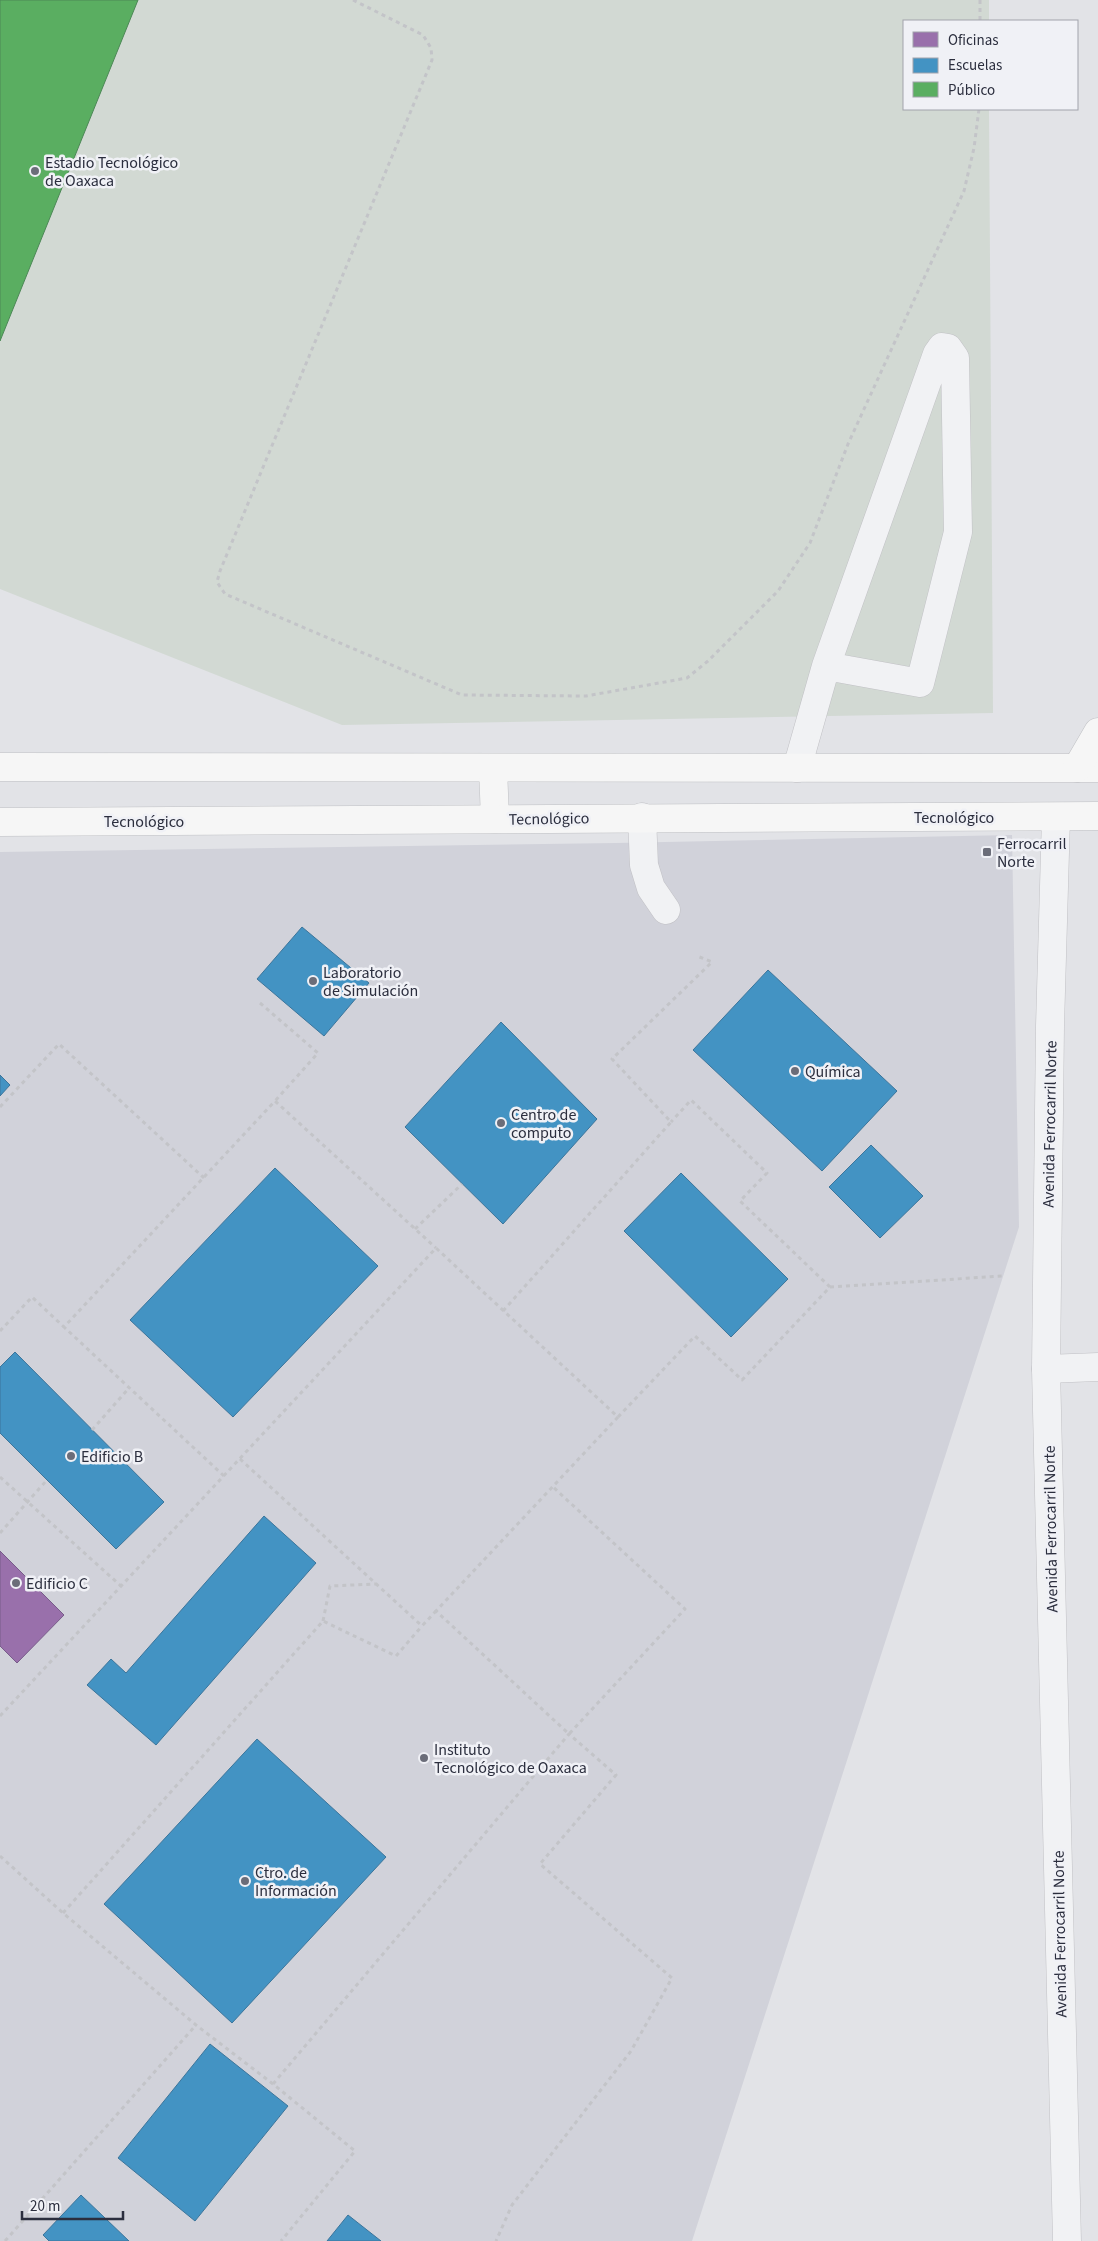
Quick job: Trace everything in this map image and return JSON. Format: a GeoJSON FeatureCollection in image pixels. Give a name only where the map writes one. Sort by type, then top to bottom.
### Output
{"type":"FeatureCollection","features":[{"type":"Feature","properties":{"kind":"main road"},"geometry":{"type":"LineString","coordinates":[[0,768],[1087,768],[1098,732]]}},
{"type":"Feature","properties":{"kind":"main road"},"geometry":{"type":"LineString","coordinates":[[492,768],[495,819]]}},
{"type":"Feature","properties":{"kind":"main road","name":"Tecnológico"},"geometry":{"type":"LineString","coordinates":[[0,822],[1098,816]]}},
{"type":"Feature","properties":{"kind":"street"},"geometry":{"type":"LineString","coordinates":[[797,768],[826,666],[937,354],[942,348],[948,348],[955,358],[958,532],[920,682],[826,666]]}},
{"type":"Feature","properties":{"kind":"street"},"geometry":{"type":"LineString","coordinates":[[642,817],[644,865],[651,888],[666,910]]}},
{"type":"Feature","properties":{"kind":"street","name":"Avenida Ferrocarril Norte"},"geometry":{"type":"LineString","coordinates":[[1056,817],[1050,1026],[1046,1369],[1067,2241]]}},
{"type":"Feature","properties":{"kind":"street"},"geometry":{"type":"LineString","coordinates":[[1046,1369],[1098,1367]]}},
{"type":"Feature","properties":{"kind":"path"},"geometry":{"type":"LineString","coordinates":[[353,0],[423,35],[431,48],[432,60],[217,582],[225,594],[462,694],[586,696],[687,678],[708,661],[778,590],[810,543],[848,444],[964,191],[974,148],[978,110]]}},
{"type":"Feature","properties":{"kind":"path"},"geometry":{"type":"LineString","coordinates":[[980,0],[980,20]]}},
{"type":"Feature","properties":{"kind":"path"},"geometry":{"type":"LineString","coordinates":[[671,1122],[612,1059],[712,962],[696,956]]}},
{"type":"Feature","properties":{"kind":"path"},"geometry":{"type":"LineString","coordinates":[[64,1327],[318,1053],[260,1003]]}},
{"type":"Feature","properties":{"kind":"path"},"geometry":{"type":"LineString","coordinates":[[0,1107],[58,1044],[204,1178]]}},
{"type":"Feature","properties":{"kind":"path"},"geometry":{"type":"LineString","coordinates":[[275,1100],[618,1417]]}},
{"type":"Feature","properties":{"kind":"path"},"geometry":{"type":"LineString","coordinates":[[503,1311],[691,1100],[767,1173],[740,1201],[830,1287]]}},
{"type":"Feature","properties":{"kind":"path"},"geometry":{"type":"LineString","coordinates":[[415,1229],[462,1184]]}},
{"type":"Feature","properties":{"kind":"path"},"geometry":{"type":"LineString","coordinates":[[0,1716],[436,1248]]}},
{"type":"Feature","properties":{"kind":"path"},"geometry":{"type":"LineString","coordinates":[[323,1621],[396,1656],[695,1336],[742,1380],[830,1287],[1003,1276]]}},
{"type":"Feature","properties":{"kind":"path"},"geometry":{"type":"LineString","coordinates":[[0,1331],[32,1298],[224,1476]]}},
{"type":"Feature","properties":{"kind":"path"},"geometry":{"type":"LineString","coordinates":[[92,1430],[129,1388]]}},
{"type":"Feature","properties":{"kind":"path"},"geometry":{"type":"LineString","coordinates":[[240,1459],[422,1626]]}},
{"type":"Feature","properties":{"kind":"path"},"geometry":{"type":"LineString","coordinates":[[0,1477],[121,1586]]}},
{"type":"Feature","properties":{"kind":"path"},"geometry":{"type":"LineString","coordinates":[[0,1533],[47,1480]]}},
{"type":"Feature","properties":{"kind":"path"},"geometry":{"type":"LineString","coordinates":[[273,2084],[569,1734],[685,1609],[553,1487]]}},
{"type":"Feature","properties":{"kind":"path"},"geometry":{"type":"LineString","coordinates":[[63,1913],[323,1621],[330,1586],[376,1584]]}},
{"type":"Feature","properties":{"kind":"path"},"geometry":{"type":"LineString","coordinates":[[436,1611],[616,1775],[540,1864],[672,1978],[631,2051],[512,2205],[496,2241]]}},
{"type":"Feature","properties":{"kind":"path"},"geometry":{"type":"LineString","coordinates":[[0,1856],[63,1913],[196,2026],[273,2084],[355,2151],[281,2241]]}},
{"type":"Feature","properties":{"kind":"path"},"geometry":{"type":"LineString","coordinates":[[5,2241],[196,2026]]}},
{"type":"Feature","properties":{"kind":"shaded area"},"geometry":{"type":"Polygon","coordinates":[[[0,0],[989,0],[989,20],[903,20],[903,110],[989,110],[993,713],[342,725],[0,589],[0,0]]]}},
{"type":"Feature","properties":{"kind":"shaded area","name":"Instituto Tecnológico de Oaxaca"},"geometry":{"type":"Polygon","coordinates":[[[1012,835],[1019,1227],[692,2241],[0,2241],[0,852],[1012,835]]]}},
{"type":"Feature","properties":{"kind":"building: Oficinas","name":"Edificio C"},"geometry":{"type":"Polygon","coordinates":[[[0,1551],[64,1615],[17,1663],[0,1646],[0,1551]]]}},
{"type":"Feature","properties":{"kind":"building: Escuelas","name":"Laboratorio de Simulación"},"geometry":{"type":"Polygon","coordinates":[[[302,927],[369,983],[324,1036],[257,979],[302,927]]]}},
{"type":"Feature","properties":{"kind":"building: Escuelas","name":"Química"},"geometry":{"type":"Polygon","coordinates":[[[768,970],[897,1091],[822,1171],[693,1050],[768,970]]]}},
{"type":"Feature","properties":{"kind":"building: Escuelas","name":"Centro de computo"},"geometry":{"type":"Polygon","coordinates":[[[501,1022],[597,1119],[503,1224],[405,1127],[501,1022]]]}},
{"type":"Feature","properties":{"kind":"building: Escuelas"},"geometry":{"type":"Polygon","coordinates":[[[0,1075],[10,1085],[0,1096],[0,1075]]]}},
{"type":"Feature","properties":{"kind":"building: Escuelas"},"geometry":{"type":"Polygon","coordinates":[[[871,1145],[923,1196],[880,1238],[829,1187],[871,1145]]]}},
{"type":"Feature","properties":{"kind":"building: Escuelas"},"geometry":{"type":"Polygon","coordinates":[[[275,1168],[378,1266],[233,1417],[130,1320],[275,1168]]]}},
{"type":"Feature","properties":{"kind":"building: Escuelas"},"geometry":{"type":"Polygon","coordinates":[[[681,1173],[788,1279],[731,1337],[624,1231],[681,1173]]]}},
{"type":"Feature","properties":{"kind":"building: Escuelas","name":"Edificio B"},"geometry":{"type":"Polygon","coordinates":[[[15,1352],[164,1502],[116,1549],[0,1433],[0,1367],[15,1352]]]}},
{"type":"Feature","properties":{"kind":"building: Escuelas"},"geometry":{"type":"Polygon","coordinates":[[[264,1516],[316,1563],[156,1745],[87,1685],[111,1659],[126,1673],[264,1516]]]}},
{"type":"Feature","properties":{"kind":"building: Escuelas","name":"Ctro. de Información"},"geometry":{"type":"Polygon","coordinates":[[[257,1739],[386,1857],[232,2023],[104,1904],[257,1739]]]}},
{"type":"Feature","properties":{"kind":"building: Escuelas"},"geometry":{"type":"Polygon","coordinates":[[[210,2044],[288,2106],[195,2221],[118,2158],[210,2044]]]}},
{"type":"Feature","properties":{"kind":"building: Escuelas"},"geometry":{"type":"Polygon","coordinates":[[[81,2195],[129,2241],[49,2241],[43,2235],[81,2195]]]}},
{"type":"Feature","properties":{"kind":"building: Escuelas"},"geometry":{"type":"Polygon","coordinates":[[[348,2215],[381,2241],[327,2241],[348,2215]]]}},
{"type":"Feature","properties":{"kind":"building: Público","name":"Estadio Tecnológico de Oaxaca"},"geometry":{"type":"Polygon","coordinates":[[[0,0],[138,0],[0,341],[0,0]]]}},
{"type":"Feature","properties":{"kind":"place","name":"Estadio Tecnológico de Oaxaca"},"geometry":{"type":"Point","coordinates":[35,171]}},
{"type":"Feature","properties":{"kind":"place","name":"Ferrocarril Norte"},"geometry":{"type":"Point","coordinates":[987,852]}},
{"type":"Feature","properties":{"kind":"place","name":"Laboratorio de Simulación"},"geometry":{"type":"Point","coordinates":[313,981]}},
{"type":"Feature","properties":{"kind":"place","name":"Química"},"geometry":{"type":"Point","coordinates":[795,1071]}},
{"type":"Feature","properties":{"kind":"place","name":"Centro de computo"},"geometry":{"type":"Point","coordinates":[501,1123]}},
{"type":"Feature","properties":{"kind":"place","name":"Edificio B"},"geometry":{"type":"Point","coordinates":[71,1456]}},
{"type":"Feature","properties":{"kind":"place","name":"Edificio C"},"geometry":{"type":"Point","coordinates":[16,1583]}},
{"type":"Feature","properties":{"kind":"place","name":"Instituto Tecnológico de Oaxaca"},"geometry":{"type":"Point","coordinates":[424,1758]}},
{"type":"Feature","properties":{"kind":"place","name":"Ctro. de Información"},"geometry":{"type":"Point","coordinates":[245,1881]}}]}
